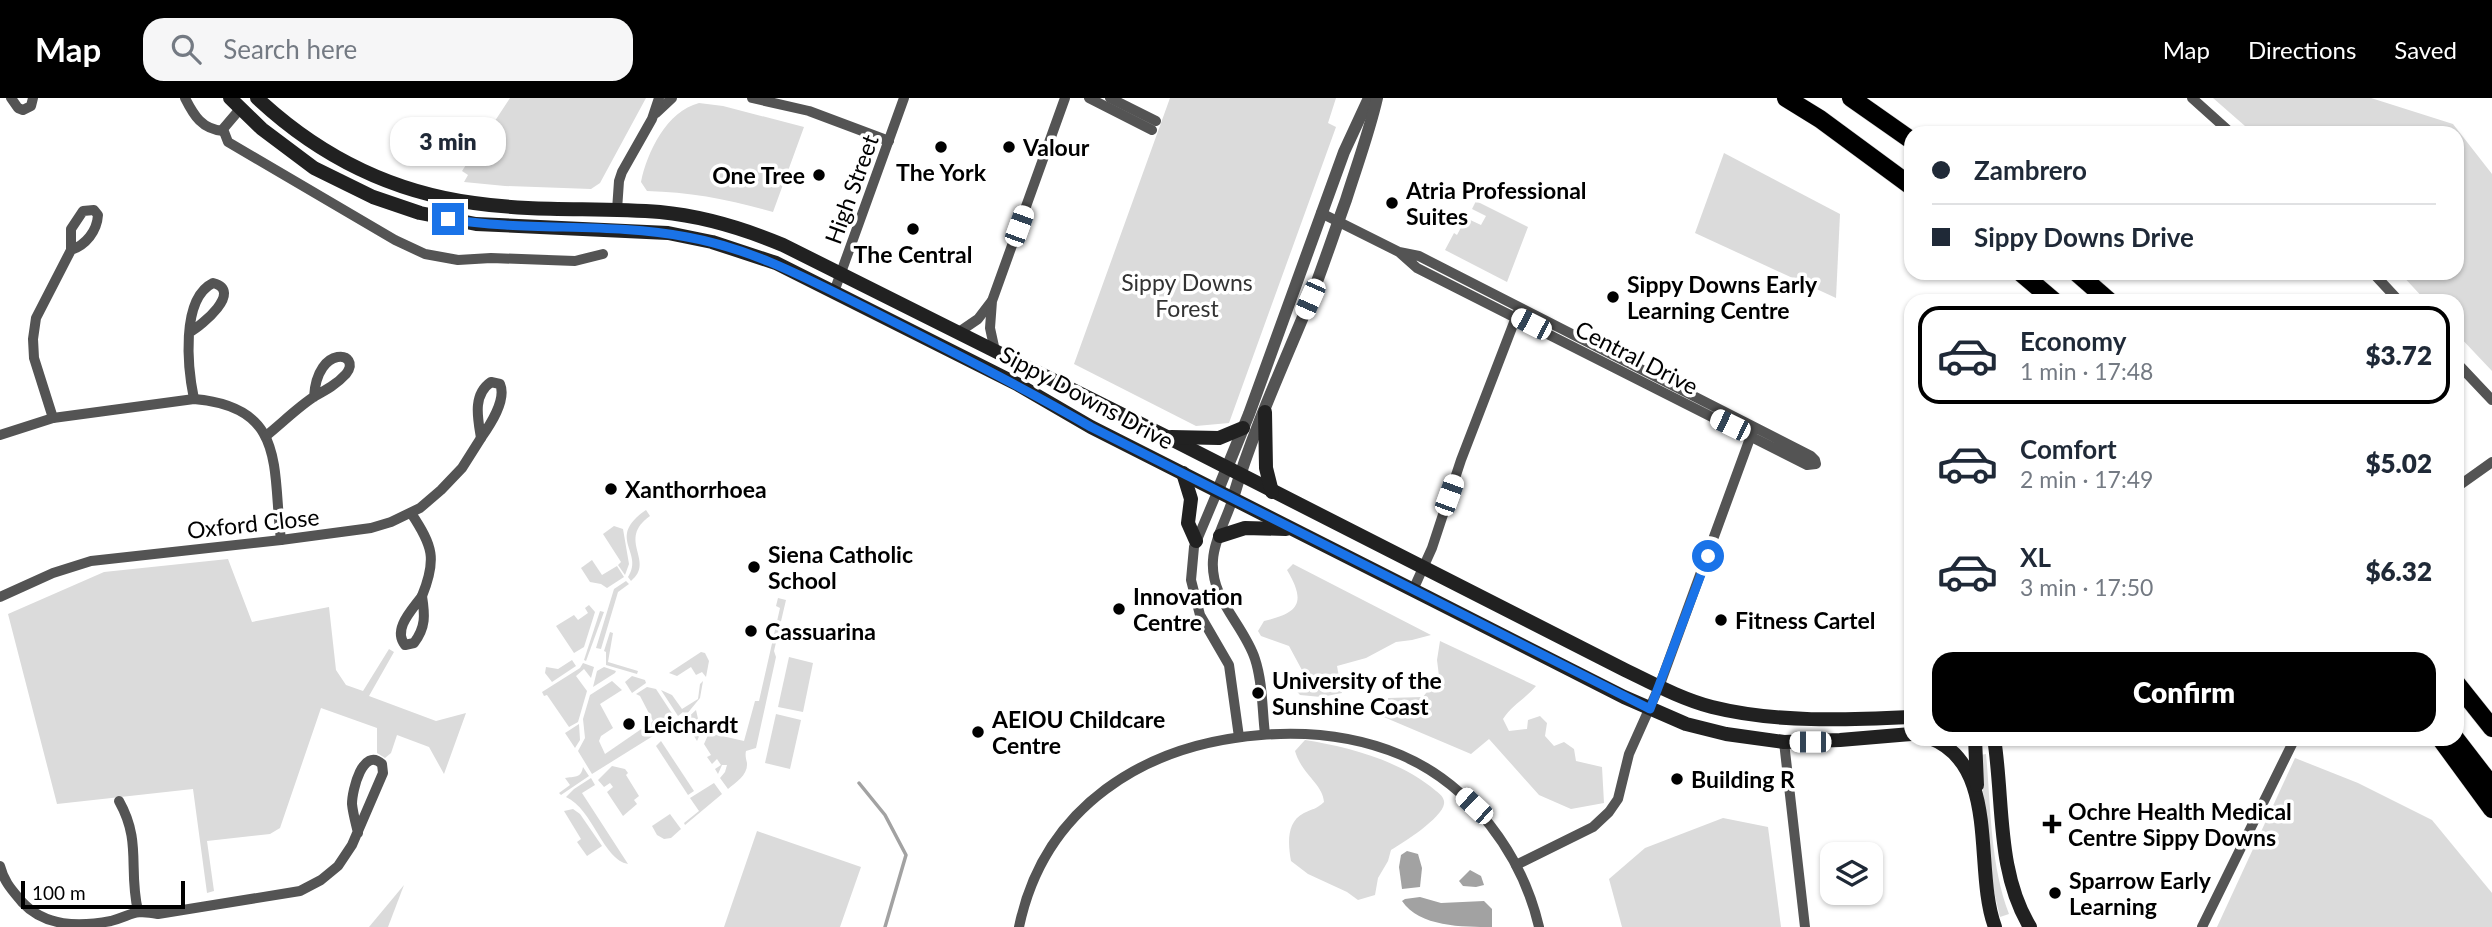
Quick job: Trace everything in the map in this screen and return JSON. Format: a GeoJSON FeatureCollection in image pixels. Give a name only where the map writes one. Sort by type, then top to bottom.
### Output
{"type":"FeatureCollection","features":[{"type":"Feature","properties":{"kind":"highway"},"geometry":{"type":"LineString","coordinates":[[1786,98],[1904,181]]}},
{"type":"Feature","properties":{"kind":"highway"},"geometry":{"type":"LineString","coordinates":[[1851,98],[1904,135]]}},
{"type":"Feature","properties":{"kind":"highway"},"geometry":{"type":"LineString","coordinates":[[2029,280],[2046,294]]}},
{"type":"Feature","properties":{"kind":"highway"},"geometry":{"type":"LineString","coordinates":[[2085,280],[2101,294]]}},
{"type":"Feature","properties":{"kind":"highway"},"geometry":{"type":"LineString","coordinates":[[2464,690],[2486,703],[2492,710]]}},
{"type":"Feature","properties":{"kind":"highway"},"geometry":{"type":"LineString","coordinates":[[2464,693],[2492,728]]}},
{"type":"Feature","properties":{"kind":"highway"},"geometry":{"type":"LineString","coordinates":[[2446,746],[2492,809]]}},
{"type":"Feature","properties":{"kind":"highway"},"geometry":{"type":"LineString","coordinates":[[2461,746],[2492,786]]}},
{"type":"Feature","properties":{"kind":"main road"},"geometry":{"type":"LineString","coordinates":[[235,104],[251,98]]}},
{"type":"Feature","properties":{"kind":"main road","name":"Sippy Downs Drive"},"geometry":{"type":"LineString","coordinates":[[257,98],[299,134],[325,151],[373,176],[451,200],[477,204],[677,214],[739,229],[783,245],[1167,436],[1272,492],[1659,687],[1711,706],[1764,716],[1828,719],[1904,717]]}},
{"type":"Feature","properties":{"kind":"main road","name":"Sippy Downs Drive"},"geometry":{"type":"LineString","coordinates":[[235,104],[282,146],[314,168],[373,197],[420,213],[477,224],[613,229],[687,236],[768,260],[1017,384],[1091,427],[1650,709],[1706,730],[1784,742],[1904,734]]}},
{"type":"Feature","properties":{"kind":"main road"},"geometry":{"type":"LineString","coordinates":[[1265,412],[1266,468],[1272,492]]}},
{"type":"Feature","properties":{"kind":"main road"},"geometry":{"type":"LineString","coordinates":[[1167,436],[1219,438],[1243,428]]}},
{"type":"Feature","properties":{"kind":"main road"},"geometry":{"type":"LineString","coordinates":[[1183,473],[1191,499],[1188,523],[1196,541]]}},
{"type":"Feature","properties":{"kind":"main road"},"geometry":{"type":"LineString","coordinates":[[1220,536],[1245,528],[1294,530]]}},
{"type":"Feature","properties":{"kind":"main road"},"geometry":{"type":"LineString","coordinates":[[1947,746],[1960,759],[1971,778],[1977,797]]}},
{"type":"Feature","properties":{"kind":"main road"},"geometry":{"type":"LineString","coordinates":[[1975,746],[1986,892],[1995,927]]}},
{"type":"Feature","properties":{"kind":"main road"},"geometry":{"type":"LineString","coordinates":[[1995,746],[2010,883],[2015,900],[2030,927]]}},
{"type":"Feature","properties":{"kind":"street"},"geometry":{"type":"LineString","coordinates":[[11,98],[18,108],[23,110],[31,106],[33,98]]}},
{"type":"Feature","properties":{"kind":"street"},"geometry":{"type":"LineString","coordinates":[[185,98],[205,127],[223,131]]}},
{"type":"Feature","properties":{"kind":"street"},"geometry":{"type":"LineString","coordinates":[[617,210],[622,172],[652,119],[660,98]]}},
{"type":"Feature","properties":{"kind":"street"},"geometry":{"type":"LineString","coordinates":[[652,119],[672,98]]}},
{"type":"Feature","properties":{"kind":"street"},"geometry":{"type":"LineString","coordinates":[[752,98],[809,111],[889,141]]}},
{"type":"Feature","properties":{"kind":"street","name":"High Street"},"geometry":{"type":"LineString","coordinates":[[834,292],[904,98]]}},
{"type":"Feature","properties":{"kind":"street"},"geometry":{"type":"LineString","coordinates":[[995,351],[989,327],[992,301],[1065,98]]}},
{"type":"Feature","properties":{"kind":"street"},"geometry":{"type":"LineString","coordinates":[[1089,98],[1154,126],[1110,98]]}},
{"type":"Feature","properties":{"kind":"street"},"geometry":{"type":"LineString","coordinates":[[1265,734],[1256,661],[1247,639],[1225,605],[1215,583],[1213,562],[1233,498],[1233,471],[1243,428],[1344,152],[1370,98]]}},
{"type":"Feature","properties":{"kind":"street"},"geometry":{"type":"LineString","coordinates":[[1239,737],[1229,665],[1200,615],[1193,593],[1191,567],[1196,541],[1218,490],[1233,471],[1265,412],[1339,222],[1366,143],[1377,98]]}},
{"type":"Feature","properties":{"kind":"street"},"geometry":{"type":"LineString","coordinates":[[2192,98],[2223,126]]}},
{"type":"Feature","properties":{"kind":"street"},"geometry":{"type":"LineString","coordinates":[[235,104],[223,131],[225,138],[232,145],[395,240],[425,254],[457,260],[491,258],[575,261],[603,254]]}},
{"type":"Feature","properties":{"kind":"street","name":"Central Drive"},"geometry":{"type":"LineString","coordinates":[[1321,213],[1399,252],[1418,268],[1518,313],[1563,328],[1753,432],[1807,465],[1816,464],[1811,456],[1753,432]]}},
{"type":"Feature","properties":{"kind":"street"},"geometry":{"type":"LineString","coordinates":[[53,418],[34,358],[33,338],[43,299],[71,250]]}},
{"type":"Feature","properties":{"kind":"street"},"geometry":{"type":"LineString","coordinates":[[2380,280],[2392,294]]}},
{"type":"Feature","properties":{"kind":"street"},"geometry":{"type":"LineString","coordinates":[[191,332],[218,308],[223,296],[219,285],[213,284],[202,292],[191,319],[188,351],[194,399]]}},
{"type":"Feature","properties":{"kind":"street"},"geometry":{"type":"LineString","coordinates":[[959,332],[974,323],[992,301]]}},
{"type":"Feature","properties":{"kind":"street"},"geometry":{"type":"LineString","coordinates":[[1413,590],[1424,568],[1461,460],[1518,313]]}},
{"type":"Feature","properties":{"kind":"street"},"geometry":{"type":"LineString","coordinates":[[2464,370],[2492,400]]}},
{"type":"Feature","properties":{"kind":"street","name":"Oxford Close"},"geometry":{"type":"LineString","coordinates":[[0,597],[53,573],[91,561],[371,528],[411,513],[430,500],[454,477],[481,438],[489,426],[503,392],[497,382],[487,384],[478,401],[481,438]]}},
{"type":"Feature","properties":{"kind":"street"},"geometry":{"type":"LineString","coordinates":[[267,435],[314,397]]}},
{"type":"Feature","properties":{"kind":"street"},"geometry":{"type":"LineString","coordinates":[[0,435],[53,418],[194,399],[216,401],[240,408],[258,423],[267,435],[272,452],[282,540]]}},
{"type":"Feature","properties":{"kind":"street"},"geometry":{"type":"LineString","coordinates":[[1516,865],[1593,827],[1609,812],[1621,791],[1629,754],[1659,687],[1753,432]]}},
{"type":"Feature","properties":{"kind":"street"},"geometry":{"type":"LineString","coordinates":[[2464,482],[2492,463]]}},
{"type":"Feature","properties":{"kind":"street"},"geometry":{"type":"LineString","coordinates":[[411,513],[429,546],[432,562],[431,574],[422,596]]}},
{"type":"Feature","properties":{"kind":"street"},"geometry":{"type":"LineString","coordinates":[[1018,927],[1039,865],[1060,835],[1091,802],[1122,778],[1156,759],[1184,748],[1239,737],[1295,733],[1348,738],[1379,747],[1419,764],[1447,783],[1474,806],[1501,839],[1531,899],[1539,927]]}},
{"type":"Feature","properties":{"kind":"street"},"geometry":{"type":"LineString","coordinates":[[1784,742],[1805,927]]}},
{"type":"Feature","properties":{"kind":"street"},"geometry":{"type":"LineString","coordinates":[[2202,927],[2291,746]]}},
{"type":"Feature","properties":{"kind":"street"},"geometry":{"type":"LineString","coordinates":[[0,866],[4,881],[29,911],[44,921],[61,926],[90,925],[138,911],[158,914],[300,891],[321,880],[338,866],[358,833],[383,773],[382,764],[375,759],[370,759],[363,765],[353,794],[352,804],[358,833]]}},
{"type":"Feature","properties":{"kind":"street"},"geometry":{"type":"LineString","coordinates":[[119,801],[134,837],[132,879],[138,911]]}},
{"type":"Feature","properties":{"kind":"green space"},"geometry":{"type":"Polygon","coordinates":[[[510,98],[646,98],[600,183],[591,189],[464,182],[468,175],[462,171],[510,98]]]}},
{"type":"Feature","properties":{"kind":"green space","name":"Sippy Downs Forest"},"geometry":{"type":"Polygon","coordinates":[[[1170,98],[1336,98],[1328,123],[1336,127],[1229,423],[1196,426],[1074,364],[1170,98]]]}},
{"type":"Feature","properties":{"kind":"green space"},"geometry":{"type":"Polygon","coordinates":[[[2213,98],[2371,98],[2455,126],[2245,126],[2213,98]]]}},
{"type":"Feature","properties":{"kind":"green space"},"geometry":{"type":"Polygon","coordinates":[[[699,103],[723,106],[804,127],[773,212],[711,197],[647,191],[641,182],[648,158],[660,134],[677,114],[699,103]]]}},
{"type":"Feature","properties":{"kind":"green space"},"geometry":{"type":"Polygon","coordinates":[[[2464,138],[2492,174],[2492,371],[2464,341],[2464,294],[2420,294],[2406,280],[2464,280],[2464,138]]]}},
{"type":"Feature","properties":{"kind":"green space"},"geometry":{"type":"Polygon","coordinates":[[[1724,153],[1840,214],[1836,298],[1695,233],[1724,153]]]}},
{"type":"Feature","properties":{"kind":"green space"},"geometry":{"type":"Polygon","coordinates":[[[1476,201],[1528,227],[1507,282],[1445,250],[1466,218],[1481,225],[1486,216],[1472,209],[1476,201]]]}},
{"type":"Feature","properties":{"kind":"green space"},"geometry":{"type":"Polygon","coordinates":[[[646,510],[650,516],[636,533],[640,566],[631,581],[628,577],[632,560],[628,529],[646,510]]]}},
{"type":"Feature","properties":{"kind":"green space"},"geometry":{"type":"Polygon","coordinates":[[[614,526],[623,529],[629,564],[625,575],[618,565],[621,562],[603,534],[614,526]]]}},
{"type":"Feature","properties":{"kind":"green space"},"geometry":{"type":"Polygon","coordinates":[[[228,559],[252,622],[329,607],[336,670],[346,685],[363,691],[389,649],[394,652],[369,696],[436,721],[466,713],[444,774],[429,747],[397,735],[391,753],[385,758],[377,753],[377,728],[321,708],[280,828],[270,834],[207,841],[214,891],[207,893],[193,789],[57,804],[8,614],[104,572],[228,559]]]}},
{"type":"Feature","properties":{"kind":"green space"},"geometry":{"type":"Polygon","coordinates":[[[592,560],[602,575],[617,566],[624,577],[607,588],[590,582],[581,568],[592,560]]]}},
{"type":"Feature","properties":{"kind":"green space"},"geometry":{"type":"Polygon","coordinates":[[[1293,564],[1431,635],[1396,642],[1366,658],[1337,666],[1342,693],[1321,697],[1300,695],[1293,687],[1303,672],[1289,646],[1261,636],[1258,631],[1264,621],[1285,614],[1296,604],[1296,590],[1287,570],[1293,564]]]}},
{"type":"Feature","properties":{"kind":"green space"},"geometry":{"type":"Polygon","coordinates":[[[626,581],[629,584],[618,592],[601,649],[596,648],[614,589],[626,581]]]}},
{"type":"Feature","properties":{"kind":"green space"},"geometry":{"type":"Polygon","coordinates":[[[778,598],[786,600],[756,748],[746,751],[746,771],[728,789],[720,778],[727,765],[722,765],[718,774],[715,769],[721,765],[717,759],[712,764],[707,757],[711,755],[704,744],[709,733],[744,741],[755,701],[759,701],[780,608],[776,606],[778,598]]]}},
{"type":"Feature","properties":{"kind":"green space"},"geometry":{"type":"Polygon","coordinates":[[[589,605],[595,612],[584,647],[574,653],[556,626],[574,615],[578,620],[588,613],[585,608],[589,605]]]}},
{"type":"Feature","properties":{"kind":"green space"},"geometry":{"type":"Polygon","coordinates":[[[600,611],[604,612],[586,661],[584,660],[600,611]]]}},
{"type":"Feature","properties":{"kind":"green space"},"geometry":{"type":"Polygon","coordinates":[[[610,632],[613,633],[608,662],[638,671],[637,674],[606,665],[604,651],[610,632]]]}},
{"type":"Feature","properties":{"kind":"green space"},"geometry":{"type":"Polygon","coordinates":[[[1440,641],[1536,686],[1503,719],[1509,731],[1527,729],[1528,720],[1540,716],[1547,723],[1545,736],[1554,746],[1564,742],[1574,749],[1576,761],[1602,767],[1604,803],[1571,809],[1539,795],[1489,739],[1471,754],[1379,715],[1388,698],[1423,697],[1439,676],[1437,660],[1440,641]]]}},
{"type":"Feature","properties":{"kind":"green space"},"geometry":{"type":"Polygon","coordinates":[[[701,652],[705,653],[709,661],[706,677],[702,672],[696,675],[691,667],[677,676],[669,673],[701,652]]]}},
{"type":"Feature","properties":{"kind":"green space"},"geometry":{"type":"Polygon","coordinates":[[[789,657],[813,663],[803,712],[778,707],[789,657]]]}},
{"type":"Feature","properties":{"kind":"green space"},"geometry":{"type":"Polygon","coordinates":[[[572,660],[576,666],[552,682],[545,673],[546,667],[558,669],[572,660]]]}},
{"type":"Feature","properties":{"kind":"green space"},"geometry":{"type":"Polygon","coordinates":[[[583,663],[594,667],[591,678],[584,669],[576,676],[587,691],[578,722],[569,727],[547,695],[544,696],[542,692],[580,668],[583,663]]]}},
{"type":"Feature","properties":{"kind":"green space"},"geometry":{"type":"Polygon","coordinates":[[[604,667],[616,671],[593,687],[597,671],[604,667]]]}},
{"type":"Feature","properties":{"kind":"green space"},"geometry":{"type":"Polygon","coordinates":[[[632,676],[645,680],[646,683],[632,693],[625,682],[632,676]]]}},
{"type":"Feature","properties":{"kind":"green space"},"geometry":{"type":"Polygon","coordinates":[[[612,681],[622,690],[600,704],[613,728],[601,736],[599,741],[605,754],[653,721],[640,696],[636,694],[647,687],[656,689],[677,721],[592,774],[578,751],[585,738],[583,719],[590,695],[612,681]]]}},
{"type":"Feature","properties":{"kind":"green space"},"geometry":{"type":"Polygon","coordinates":[[[703,681],[700,698],[686,715],[683,712],[678,716],[661,690],[672,695],[682,709],[698,699],[703,681]]]}},
{"type":"Feature","properties":{"kind":"green space"},"geometry":{"type":"Polygon","coordinates":[[[696,710],[701,732],[697,741],[694,736],[699,732],[696,726],[690,730],[683,722],[696,710]]]}},
{"type":"Feature","properties":{"kind":"green space"},"geometry":{"type":"Polygon","coordinates":[[[776,714],[801,720],[790,769],[765,763],[776,714]]]}},
{"type":"Feature","properties":{"kind":"green space"},"geometry":{"type":"Polygon","coordinates":[[[579,724],[580,740],[575,748],[565,733],[579,724]]]}},
{"type":"Feature","properties":{"kind":"green space"},"geometry":{"type":"Polygon","coordinates":[[[1305,740],[1357,751],[1391,764],[1422,780],[1443,798],[1442,810],[1437,816],[1391,850],[1378,878],[1375,895],[1358,900],[1308,874],[1291,861],[1289,841],[1294,822],[1324,802],[1320,790],[1302,767],[1295,751],[1305,740]]]}},
{"type":"Feature","properties":{"kind":"green space"},"geometry":{"type":"Polygon","coordinates":[[[661,741],[694,791],[688,795],[656,746],[661,741]]]}},
{"type":"Feature","properties":{"kind":"green space"},"geometry":{"type":"Polygon","coordinates":[[[1986,754],[1995,855],[2009,914],[2000,917],[1990,875],[1980,755],[1986,754]]]}},
{"type":"Feature","properties":{"kind":"green space"},"geometry":{"type":"Polygon","coordinates":[[[2295,758],[2358,783],[2432,820],[2492,893],[2492,927],[2217,927],[2295,758]]]}},
{"type":"Feature","properties":{"kind":"green space"},"geometry":{"type":"Polygon","coordinates":[[[612,766],[625,769],[639,796],[634,800],[637,804],[623,816],[607,792],[613,787],[610,783],[604,787],[598,780],[612,766]]]}},
{"type":"Feature","properties":{"kind":"green space"},"geometry":{"type":"Polygon","coordinates":[[[583,767],[589,776],[561,795],[559,793],[570,785],[565,778],[579,775],[583,767]]]}},
{"type":"Feature","properties":{"kind":"green space"},"geometry":{"type":"Polygon","coordinates":[[[591,778],[595,785],[582,793],[628,864],[612,854],[584,812],[566,797],[591,778]]]}},
{"type":"Feature","properties":{"kind":"green space"},"geometry":{"type":"Polygon","coordinates":[[[714,783],[722,794],[685,825],[684,823],[699,811],[690,798],[714,783]]]}},
{"type":"Feature","properties":{"kind":"green space"},"geometry":{"type":"Polygon","coordinates":[[[573,809],[580,814],[602,846],[587,856],[577,842],[581,839],[564,811],[573,809]]]}},
{"type":"Feature","properties":{"kind":"green space"},"geometry":{"type":"Polygon","coordinates":[[[670,814],[681,829],[671,838],[664,839],[657,835],[652,826],[670,814]]]}},
{"type":"Feature","properties":{"kind":"green space"},"geometry":{"type":"Polygon","coordinates":[[[1723,818],[1768,827],[1781,927],[1622,927],[1609,879],[1645,848],[1723,818]]]}},
{"type":"Feature","properties":{"kind":"green space"},"geometry":{"type":"Polygon","coordinates":[[[757,831],[861,867],[840,927],[724,927],[757,831]]]}},
{"type":"Feature","properties":{"kind":"green space"},"geometry":{"type":"Polygon","coordinates":[[[404,885],[388,927],[369,927],[404,885]]]}},
{"type":"Feature","properties":{"kind":"shaded area"},"geometry":{"type":"Polygon","coordinates":[[[1407,851],[1418,854],[1422,868],[1420,887],[1402,889],[1399,867],[1401,855],[1407,851]]]}},
{"type":"Feature","properties":{"kind":"shaded area"},"geometry":{"type":"Polygon","coordinates":[[[1470,870],[1481,876],[1484,885],[1463,886],[1459,881],[1470,870]]]}},
{"type":"Feature","properties":{"kind":"shaded area"},"geometry":{"type":"Polygon","coordinates":[[[1420,897],[1441,903],[1484,901],[1492,909],[1492,927],[1455,926],[1430,921],[1410,910],[1402,901],[1420,897]]]}},
{"type":"Feature","properties":{"kind":"waterway"},"geometry":{"type":"LineString","coordinates":[[859,783],[885,815],[906,855],[885,927]]}},
{"type":"Feature","properties":{"kind":"place","name":"The York"},"geometry":{"type":"Point","coordinates":[941,147]}},
{"type":"Feature","properties":{"kind":"place","name":"Valour"},"geometry":{"type":"Point","coordinates":[1009,147]}},
{"type":"Feature","properties":{"kind":"place","name":"One Tree"},"geometry":{"type":"Point","coordinates":[819,175]}},
{"type":"Feature","properties":{"kind":"place","name":"Atria Professional Suites"},"geometry":{"type":"Point","coordinates":[1392,203]}},
{"type":"Feature","properties":{"kind":"place","name":"The Central"},"geometry":{"type":"Point","coordinates":[913,229]}},
{"type":"Feature","properties":{"kind":"place","name":"Sippy Downs Early Learning Centre"},"geometry":{"type":"Point","coordinates":[1613,297]}},
{"type":"Feature","properties":{"kind":"place","name":"Xanthorrhoea"},"geometry":{"type":"Point","coordinates":[611,489]}},
{"type":"Feature","properties":{"kind":"place","name":"Siena Catholic School"},"geometry":{"type":"Point","coordinates":[754,567]}},
{"type":"Feature","properties":{"kind":"place","name":"Innovation Centre"},"geometry":{"type":"Point","coordinates":[1119,609]}},
{"type":"Feature","properties":{"kind":"place","name":"Fitness Cartel"},"geometry":{"type":"Point","coordinates":[1721,620]}},
{"type":"Feature","properties":{"kind":"place","name":"Cassuarina"},"geometry":{"type":"Point","coordinates":[751,631]}},
{"type":"Feature","properties":{"kind":"place","name":"University of the Sunshine Coast"},"geometry":{"type":"Point","coordinates":[1258,693]}},
{"type":"Feature","properties":{"kind":"place","name":"Leichardt"},"geometry":{"type":"Point","coordinates":[629,724]}},
{"type":"Feature","properties":{"kind":"place","name":"AEIOU Childcare Centre"},"geometry":{"type":"Point","coordinates":[978,732]}},
{"type":"Feature","properties":{"kind":"place","name":"Building R"},"geometry":{"type":"Point","coordinates":[1677,779]}},
{"type":"Feature","properties":{"kind":"place","name":"Ochre Health Medical Centre Sippy Downs"},"geometry":{"type":"Point","coordinates":[2052,824]}},
{"type":"Feature","properties":{"kind":"place","name":"Sparrow Early Learning"},"geometry":{"type":"Point","coordinates":[2055,893]}},
{"type":"Feature","properties":{"kind":"route"},"geometry":{"type":"LineString","coordinates":[[448,219],[508,226],[667,233],[712,242],[776,263],[1017,384],[1091,427],[1650,709],[1708,556]]}}]}
